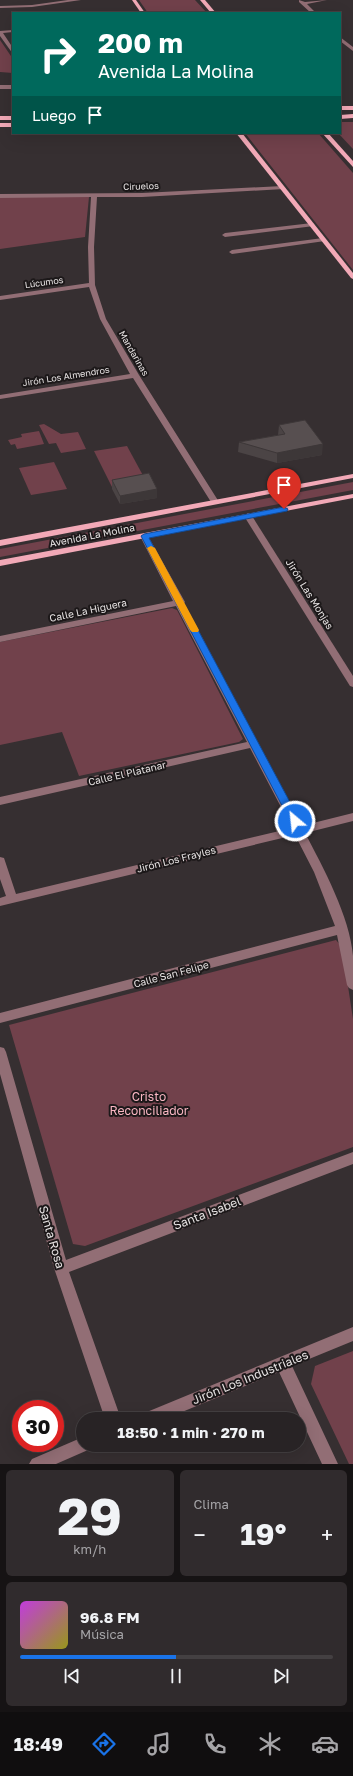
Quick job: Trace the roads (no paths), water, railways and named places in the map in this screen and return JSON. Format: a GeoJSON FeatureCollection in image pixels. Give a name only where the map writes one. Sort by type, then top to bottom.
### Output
{"type":"FeatureCollection","features":[{"type":"Feature","properties":{"kind":"main road"},"geometry":{"type":"LineString","coordinates":[[134,0],[142,12]]}},
{"type":"Feature","properties":{"kind":"main road"},"geometry":{"type":"LineString","coordinates":[[202,0],[213,12]]}},
{"type":"Feature","properties":{"kind":"main road"},"geometry":{"type":"LineString","coordinates":[[341,108],[353,108]]}},
{"type":"Feature","properties":{"kind":"main road"},"geometry":{"type":"LineString","coordinates":[[341,117],[353,116]]}},
{"type":"Feature","properties":{"kind":"main road"},"geometry":{"type":"LineString","coordinates":[[0,118],[12,118]]}},
{"type":"Feature","properties":{"kind":"main road"},"geometry":{"type":"LineString","coordinates":[[0,125],[12,125]]}},
{"type":"Feature","properties":{"kind":"main road"},"geometry":{"type":"LineString","coordinates":[[240,134],[353,277]]}},
{"type":"Feature","properties":{"kind":"main road"},"geometry":{"type":"LineString","coordinates":[[326,134],[353,165]]}},
{"type":"Feature","properties":{"kind":"main road","name":"Avenida La Molina"},"geometry":{"type":"LineString","coordinates":[[0,543],[353,476]]}},
{"type":"Feature","properties":{"kind":"main road","name":"Avenida La Molina"},"geometry":{"type":"LineString","coordinates":[[0,563],[353,496]]}},
{"type":"Feature","properties":{"kind":"street"},"geometry":{"type":"LineString","coordinates":[[0,7],[32,6],[79,0]]}},
{"type":"Feature","properties":{"kind":"street"},"geometry":{"type":"LineString","coordinates":[[302,2],[325,0]]}},
{"type":"Feature","properties":{"kind":"street"},"geometry":{"type":"LineString","coordinates":[[302,2],[313,12]]}},
{"type":"Feature","properties":{"kind":"street"},"geometry":{"type":"LineString","coordinates":[[12,31],[0,32],[12,50]]}},
{"type":"Feature","properties":{"kind":"street"},"geometry":{"type":"LineString","coordinates":[[341,39],[353,50]]}},
{"type":"Feature","properties":{"kind":"street"},"geometry":{"type":"LineString","coordinates":[[0,87],[12,87]]}},
{"type":"Feature","properties":{"kind":"street","name":"Ciruelos"},"geometry":{"type":"LineString","coordinates":[[0,196],[94,196],[282,188]]}},
{"type":"Feature","properties":{"kind":"street","name":"Mandarinas"},"geometry":{"type":"LineString","coordinates":[[94,196],[91,247],[92,285],[103,319],[135,375],[214,502]]}},
{"type":"Feature","properties":{"kind":"street"},"geometry":{"type":"LineString","coordinates":[[225,235],[312,225]]}},
{"type":"Feature","properties":{"kind":"street"},"geometry":{"type":"LineString","coordinates":[[232,252],[324,240]]}},
{"type":"Feature","properties":{"kind":"street","name":"Lúcumos"},"geometry":{"type":"LineString","coordinates":[[0,298],[92,285]]}},
{"type":"Feature","properties":{"kind":"street","name":"Jirón Los Almendros"},"geometry":{"type":"LineString","coordinates":[[0,397],[135,375]]}},
{"type":"Feature","properties":{"kind":"street","name":"Jirón Las Monjas"},"geometry":{"type":"LineString","coordinates":[[248,516],[353,684]]}},
{"type":"Feature","properties":{"kind":"street"},"geometry":{"type":"LineString","coordinates":[[144,536],[300,830],[327,886],[342,929],[353,985]]}},
{"type":"Feature","properties":{"kind":"street","name":"Calle La Higuera"},"geometry":{"type":"LineString","coordinates":[[0,639],[180,602]]}},
{"type":"Feature","properties":{"kind":"street","name":"Calle El Platanar"},"geometry":{"type":"LineString","coordinates":[[0,801],[254,744]]}},
{"type":"Feature","properties":{"kind":"street","name":"Jirón Los Frayles"},"geometry":{"type":"LineString","coordinates":[[0,902],[353,817]]}},
{"type":"Feature","properties":{"kind":"street"},"geometry":{"type":"LineString","coordinates":[[0,860],[12,899]]}},
{"type":"Feature","properties":{"kind":"street","name":"Calle San Felipe"},"geometry":{"type":"LineString","coordinates":[[0,1018],[342,929]]}},
{"type":"Feature","properties":{"kind":"street","name":"Santa Rosa"},"geometry":{"type":"LineString","coordinates":[[0,1052],[61,1268],[111,1412]]}},
{"type":"Feature","properties":{"kind":"street","name":"Santa Isabel"},"geometry":{"type":"LineString","coordinates":[[61,1268],[353,1158]]}},
{"type":"Feature","properties":{"kind":"street","name":"Jirón Los Industriales"},"geometry":{"type":"LineString","coordinates":[[164,1412],[353,1334]]}},
{"type":"Feature","properties":{"kind":"street"},"geometry":{"type":"LineString","coordinates":[[283,1363],[330,1464]]}},
{"type":"Feature","properties":{"kind":"street"},"geometry":{"type":"LineString","coordinates":[[37,1464],[76,1448]]}},
{"type":"Feature","properties":{"kind":"park label","name":"Cristo Reconciliador"},"geometry":{"type":"Point","coordinates":[149,1103]}}]}
